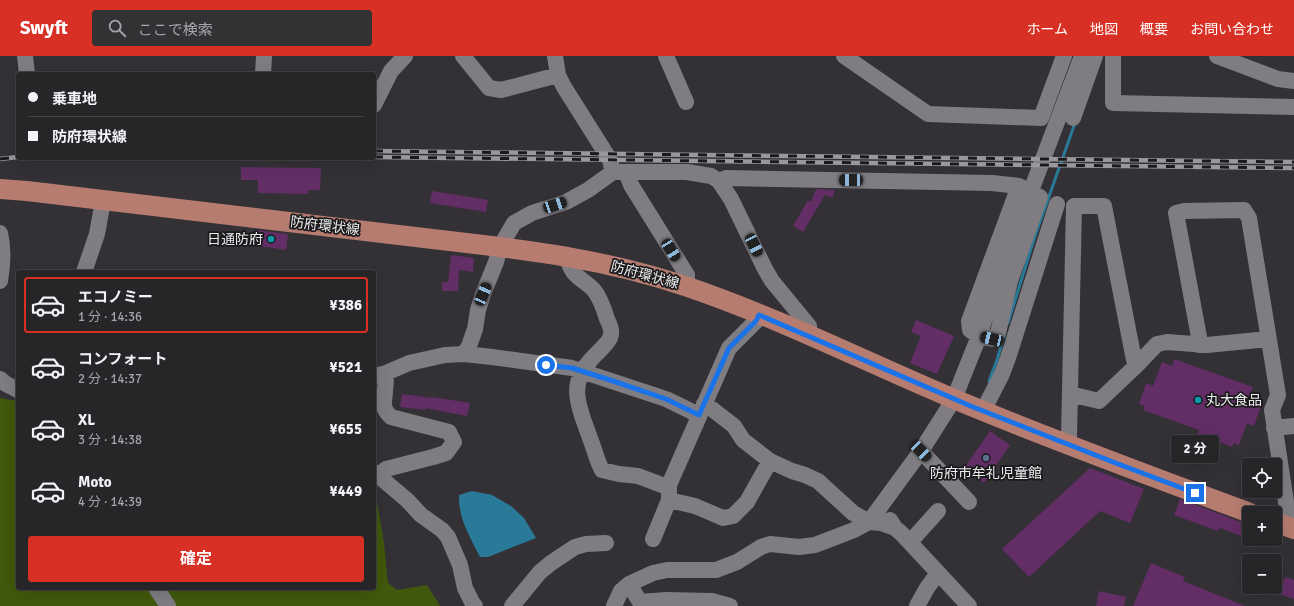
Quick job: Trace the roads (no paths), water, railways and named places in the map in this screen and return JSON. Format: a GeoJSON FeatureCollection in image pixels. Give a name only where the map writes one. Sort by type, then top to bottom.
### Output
{"type":"FeatureCollection","features":[{"type":"Feature","properties":{"kind":"main road","name":"防府環状線"},"geometry":{"type":"LineString","coordinates":[[0,189],[500,247],[567,257],[627,269],[687,287],[759,315],[983,411],[1242,510]]}},
{"type":"Feature","properties":{"kind":"street"},"geometry":{"type":"LineString","coordinates":[[25,56],[27,72]]}},
{"type":"Feature","properties":{"kind":"street"},"geometry":{"type":"LineString","coordinates":[[263,72],[264,56]]}},
{"type":"Feature","properties":{"kind":"street"},"geometry":{"type":"LineString","coordinates":[[376,101],[391,71],[405,56]]}},
{"type":"Feature","properties":{"kind":"street"},"geometry":{"type":"LineString","coordinates":[[464,56],[474,71],[489,88],[501,90],[558,75]]}},
{"type":"Feature","properties":{"kind":"street"},"geometry":{"type":"LineString","coordinates":[[555,56],[558,75],[564,87],[610,160],[631,185],[687,275],[687,287]]}},
{"type":"Feature","properties":{"kind":"street"},"geometry":{"type":"LineString","coordinates":[[666,56],[686,102]]}},
{"type":"Feature","properties":{"kind":"street"},"geometry":{"type":"LineString","coordinates":[[844,56],[928,114],[1041,118],[1064,56]]}},
{"type":"Feature","properties":{"kind":"street"},"geometry":{"type":"LineString","coordinates":[[614,606],[621,591],[629,584],[654,573],[667,570],[716,570],[736,562],[761,547],[770,544],[799,547],[815,545],[854,530],[869,522],[921,451],[954,399],[979,336],[1001,270],[1082,56]]}},
{"type":"Feature","properties":{"kind":"street"},"geometry":{"type":"LineString","coordinates":[[1073,118],[1095,56]]}},
{"type":"Feature","properties":{"kind":"street"},"geometry":{"type":"LineString","coordinates":[[1113,56],[1113,104],[1294,107]]}},
{"type":"Feature","properties":{"kind":"street"},"geometry":{"type":"LineString","coordinates":[[1217,56],[1278,79],[1294,81]]}},
{"type":"Feature","properties":{"kind":"street"},"geometry":{"type":"LineString","coordinates":[[464,354],[469,346],[475,329],[478,310],[500,247],[514,223],[532,213],[566,202],[619,172],[686,172],[711,176],[719,181],[731,199],[772,281],[809,326],[810,336]]}},
{"type":"Feature","properties":{"kind":"street"},"geometry":{"type":"LineString","coordinates":[[719,181],[726,178],[742,178],[992,182],[1019,186],[1049,200],[1074,206],[1104,206],[1134,360],[1137,365]]}},
{"type":"Feature","properties":{"kind":"street"},"geometry":{"type":"LineString","coordinates":[[1019,186],[969,321],[970,330],[979,336],[992,339],[998,333],[1010,281],[1049,200]]}},
{"type":"Feature","properties":{"kind":"street"},"geometry":{"type":"LineString","coordinates":[[85,270],[97,234],[103,200]]}},
{"type":"Feature","properties":{"kind":"street"},"geometry":{"type":"LineString","coordinates":[[983,411],[1002,374],[1008,358],[1049,200]]}},
{"type":"Feature","properties":{"kind":"street"},"geometry":{"type":"LineString","coordinates":[[1066,444],[1069,437],[1074,206]]}},
{"type":"Feature","properties":{"kind":"street"},"geometry":{"type":"LineString","coordinates":[[1198,345],[1199,337],[1176,213],[1244,210],[1249,218],[1278,395],[1272,410],[1288,515],[1285,526]]}},
{"type":"Feature","properties":{"kind":"street"},"geometry":{"type":"LineString","coordinates":[[0,233],[3,246],[3,265],[0,281]]}},
{"type":"Feature","properties":{"kind":"street"},"geometry":{"type":"LineString","coordinates":[[567,257],[574,274],[594,290],[600,299],[611,334],[608,341],[587,363],[578,379],[577,400],[597,460],[602,470],[638,476],[662,485],[669,492],[695,506],[723,518],[733,516],[747,502],[770,460]]}},
{"type":"Feature","properties":{"kind":"street"},"geometry":{"type":"LineString","coordinates":[[653,539],[669,492],[702,409],[729,348],[756,321],[759,315]]}},
{"type":"Feature","properties":{"kind":"street"},"geometry":{"type":"LineString","coordinates":[[1070,395],[1099,401],[1157,344],[1167,342],[1198,345],[1268,339]]}},
{"type":"Feature","properties":{"kind":"street"},"geometry":{"type":"LineString","coordinates":[[475,606],[465,588],[460,565],[448,537],[442,530],[421,515],[407,500],[376,474],[386,469],[433,458],[446,453],[454,442],[449,432],[391,417],[386,413],[383,403],[385,391],[380,374],[409,363],[445,355],[464,354],[565,367],[582,371],[666,399],[702,409],[712,409],[734,426],[743,440],[770,460],[792,471],[818,481],[854,513],[869,522],[881,523],[895,528]]}},
{"type":"Feature","properties":{"kind":"street"},"geometry":{"type":"LineString","coordinates":[[0,378],[6,384],[16,389]]}},
{"type":"Feature","properties":{"kind":"street"},"geometry":{"type":"LineString","coordinates":[[1274,428],[1294,426]]}},
{"type":"Feature","properties":{"kind":"street"},"geometry":{"type":"LineString","coordinates":[[921,451],[969,502]]}},
{"type":"Feature","properties":{"kind":"street"},"geometry":{"type":"LineString","coordinates":[[886,499],[890,519],[895,528],[910,542],[969,606]]}},
{"type":"Feature","properties":{"kind":"street"},"geometry":{"type":"LineString","coordinates":[[910,542],[938,511]]}},
{"type":"Feature","properties":{"kind":"street"},"geometry":{"type":"LineString","coordinates":[[512,606],[540,572],[551,563],[575,547],[586,544],[606,543]]}},
{"type":"Feature","properties":{"kind":"street"},"geometry":{"type":"LineString","coordinates":[[917,606],[927,588],[938,573]]}},
{"type":"Feature","properties":{"kind":"street"},"geometry":{"type":"LineString","coordinates":[[629,584],[640,602],[666,600],[712,601],[730,606]]}},
{"type":"Feature","properties":{"kind":"street"},"geometry":{"type":"LineString","coordinates":[[157,590],[168,606]]}},
{"type":"Feature","properties":{"kind":"water"},"geometry":{"type":"Polygon","coordinates":[[[472,491],[492,495],[511,506],[524,518],[536,538],[488,557],[480,557],[465,527],[460,512],[459,495],[472,491]]]}},
{"type":"Feature","properties":{"kind":"waterway"},"geometry":{"type":"LineString","coordinates":[[1008,323],[1035,236],[1075,123]]}},
{"type":"Feature","properties":{"kind":"waterway"},"geometry":{"type":"LineString","coordinates":[[989,381],[1004,336]]}},
{"type":"Feature","properties":{"kind":"railway"},"geometry":{"type":"LineString","coordinates":[[376,151],[1294,162]]}},
{"type":"Feature","properties":{"kind":"railway"},"geometry":{"type":"LineString","coordinates":[[0,159],[16,157]]}},
{"type":"Feature","properties":{"kind":"railway"},"geometry":{"type":"LineString","coordinates":[[376,157],[1294,168]]}},
{"type":"Feature","properties":{"kind":"place","name":"日通防府"},"geometry":{"type":"Point","coordinates":[271,239]}},
{"type":"Feature","properties":{"kind":"place","name":"丸大食品"},"geometry":{"type":"Point","coordinates":[1198,400]}},
{"type":"Feature","properties":{"kind":"place","name":"防府市牟礼児童館"},"geometry":{"type":"Point","coordinates":[986,458]}}]}
